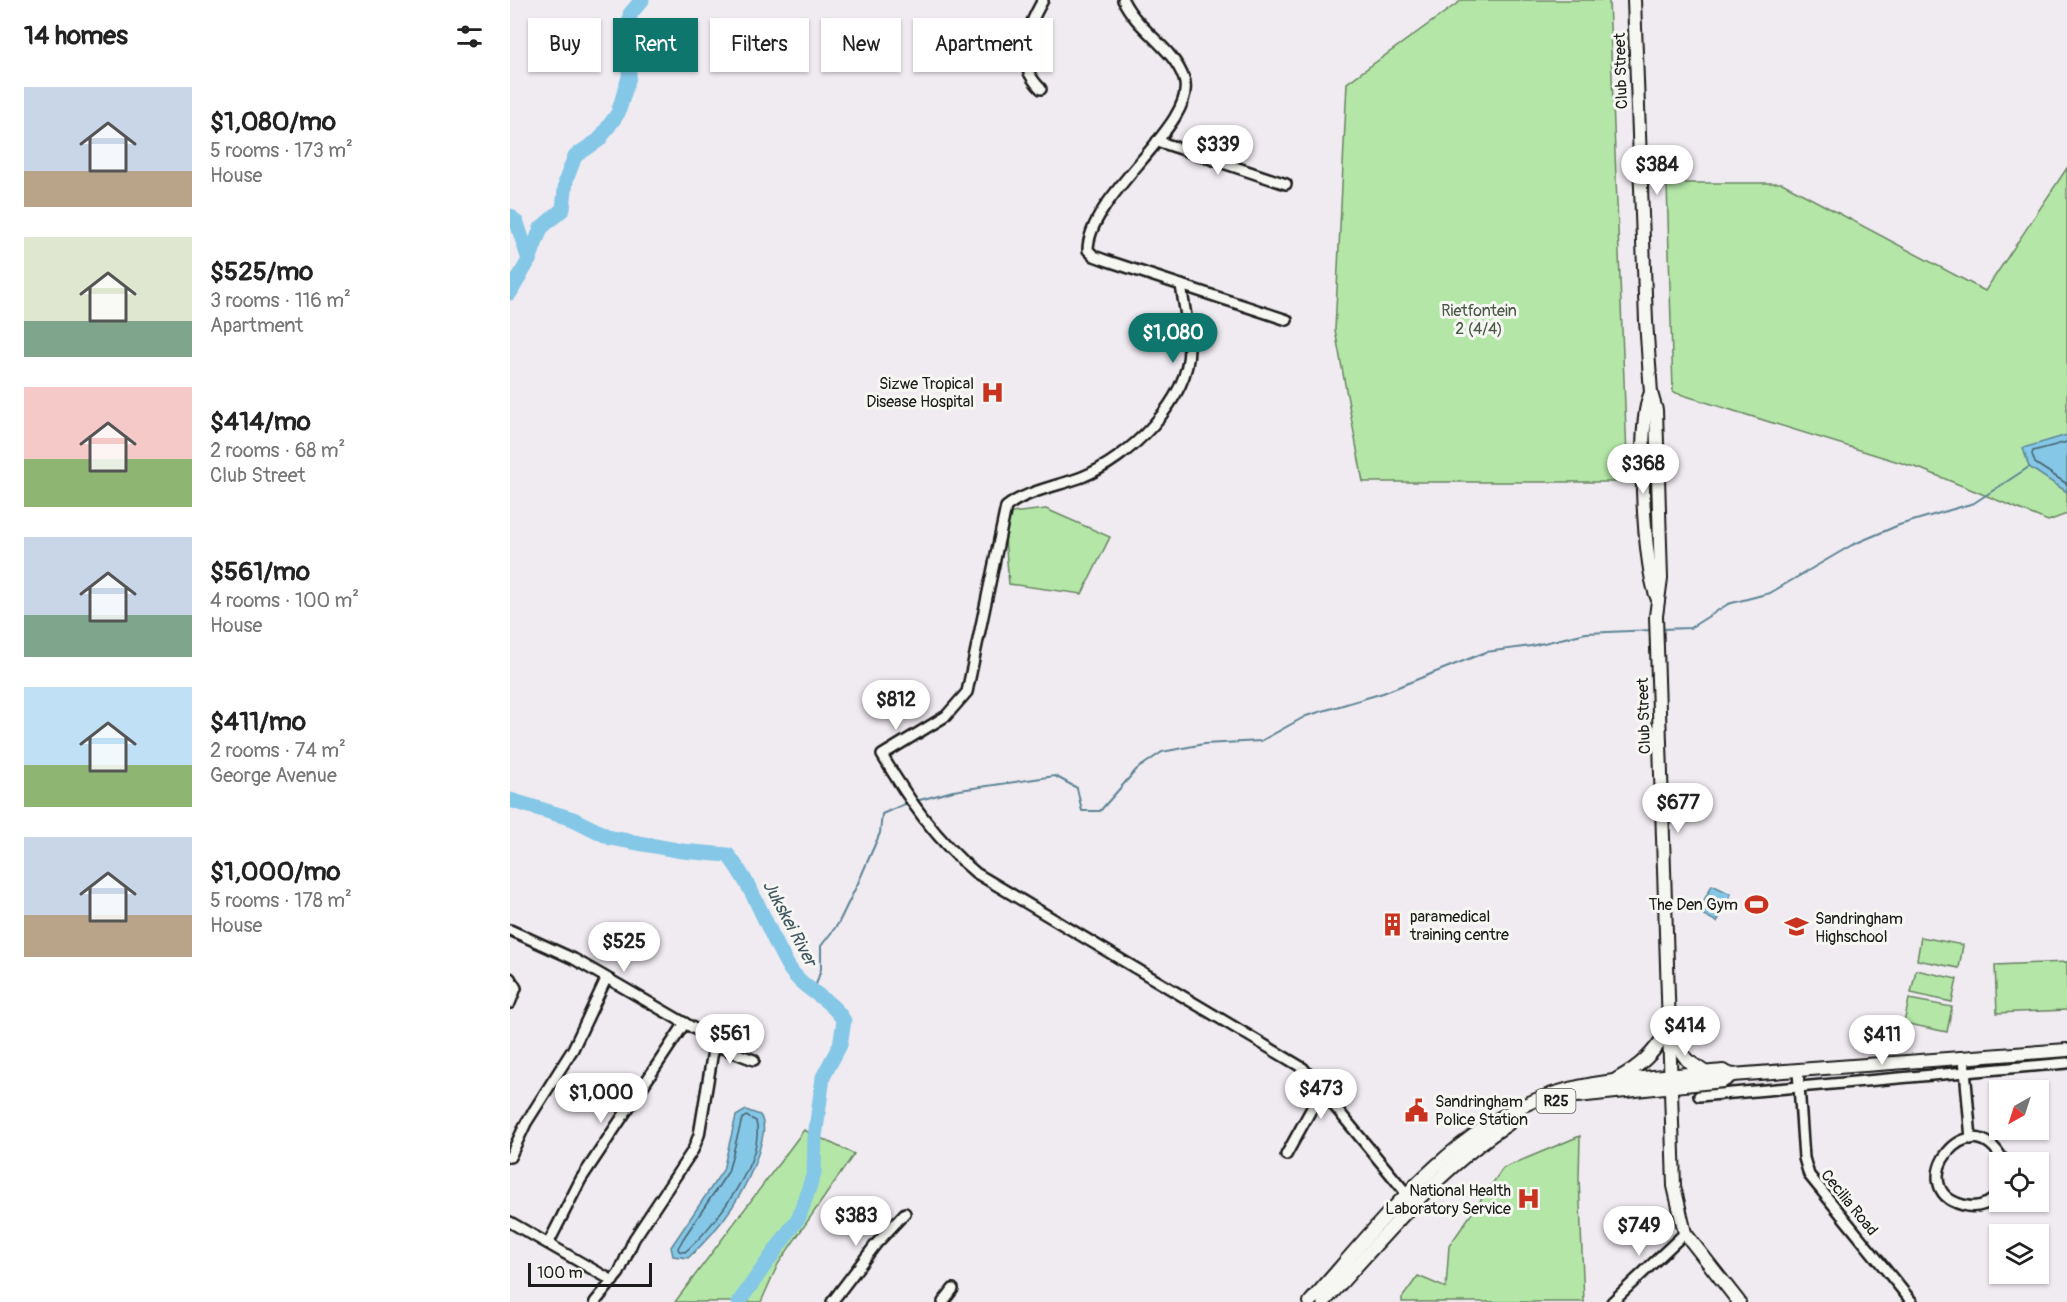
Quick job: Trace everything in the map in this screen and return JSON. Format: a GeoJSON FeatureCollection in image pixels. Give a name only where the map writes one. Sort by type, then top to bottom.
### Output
{"type":"FeatureCollection","features":[{"type":"Feature","properties":{"kind":"main road","name":"Club Street"},"geometry":{"type":"LineString","coordinates":[[1634,0],[1646,321],[1651,393],[1645,410],[1644,474],[1648,560],[1657,597],[1674,1186],[1685,1233]]}},
{"type":"Feature","properties":{"kind":"main road"},"geometry":{"type":"LineString","coordinates":[[1612,1082],[1644,1062],[1669,1032],[1687,1060],[1706,1073]]}},
{"type":"Feature","properties":{"kind":"main road","name":"R25"},"geometry":{"type":"LineString","coordinates":[[1324,1302],[1411,1199],[1459,1159],[1521,1116],[1554,1102],[1723,1071],[1732,1075],[1798,1071],[2067,1050]]}},
{"type":"Feature","properties":{"kind":"main road","name":"R25"},"geometry":{"type":"LineString","coordinates":[[1310,1302],[1454,1152],[1516,1110],[1552,1094],[1612,1082],[1723,1081],[1732,1075]]}},
{"type":"Feature","properties":{"kind":"main road"},"geometry":{"type":"LineString","coordinates":[[1685,1233],[1739,1302]]}},
{"type":"Feature","properties":{"kind":"street"},"geometry":{"type":"LineString","coordinates":[[1041,89],[1028,72],[1023,48],[1026,33],[1043,0]]}},
{"type":"Feature","properties":{"kind":"street"},"geometry":{"type":"LineString","coordinates":[[1123,0],[1136,21],[1175,62],[1185,82],[1182,104],[1157,141],[1098,218],[1088,241],[1088,250],[1094,256],[1105,260],[1287,320]]}},
{"type":"Feature","properties":{"kind":"street"},"geometry":{"type":"LineString","coordinates":[[1157,141],[1286,184]]}},
{"type":"Feature","properties":{"kind":"street"},"geometry":{"type":"LineString","coordinates":[[1181,285],[1189,350],[1180,386],[1167,409],[1120,456],[1103,467],[1006,507],[970,685],[959,704],[946,716],[882,755],[923,817],[964,863],[994,886],[1304,1068],[1411,1199]]}},
{"type":"Feature","properties":{"kind":"street"},"geometry":{"type":"LineString","coordinates":[[510,930],[561,953],[707,1036],[714,1045],[754,1060]]}},
{"type":"Feature","properties":{"kind":"street"},"geometry":{"type":"LineString","coordinates":[[510,978],[516,988],[510,1003]]}},
{"type":"Feature","properties":{"kind":"street"},"geometry":{"type":"LineString","coordinates":[[510,1157],[526,1123],[573,1049],[606,979]]}},
{"type":"Feature","properties":{"kind":"street"},"geometry":{"type":"LineString","coordinates":[[549,1242],[580,1179],[685,1023]]}},
{"type":"Feature","properties":{"kind":"street"},"geometry":{"type":"LineString","coordinates":[[595,1302],[613,1281],[634,1239],[696,1143],[714,1045]]}},
{"type":"Feature","properties":{"kind":"street"},"geometry":{"type":"LineString","coordinates":[[1964,1058],[1971,1139]]}},
{"type":"Feature","properties":{"kind":"street"},"geometry":{"type":"LineString","coordinates":[[1699,1096],[2067,1063]]}},
{"type":"Feature","properties":{"kind":"street","name":"Cecilia Road"},"geometry":{"type":"LineString","coordinates":[[1798,1071],[1804,1158],[1809,1175],[1912,1302]]}},
{"type":"Feature","properties":{"kind":"street"},"geometry":{"type":"LineString","coordinates":[[1286,1155],[1322,1090]]}},
{"type":"Feature","properties":{"kind":"street"},"geometry":{"type":"LineString","coordinates":[[1989,1202],[1969,1207],[1958,1204],[1942,1189],[1939,1167],[1943,1156],[1959,1142],[1971,1139],[1992,1146],[1996,1152]]}},
{"type":"Feature","properties":{"kind":"street"},"geometry":{"type":"LineString","coordinates":[[832,1302],[876,1244],[905,1213]]}},
{"type":"Feature","properties":{"kind":"street"},"geometry":{"type":"LineString","coordinates":[[510,1222],[549,1242],[613,1281]]}},
{"type":"Feature","properties":{"kind":"street"},"geometry":{"type":"LineString","coordinates":[[1612,1302],[1685,1233]]}},
{"type":"Feature","properties":{"kind":"street"},"geometry":{"type":"LineString","coordinates":[[943,1302],[953,1289]]}},
{"type":"Feature","properties":{"kind":"green space","name":"Rietfontein 2 (4/4)"},"geometry":{"type":"Polygon","coordinates":[[[1462,0],[1609,0],[1628,482],[1363,482],[1335,330],[1347,83],[1462,0]]]}},
{"type":"Feature","properties":{"kind":"green space"},"geometry":{"type":"Polygon","coordinates":[[[2067,168],[2067,514],[2048,521],[1921,469],[1673,392],[1667,183],[1782,183],[1985,291],[2067,168]]]}},
{"type":"Feature","properties":{"kind":"green space"},"geometry":{"type":"Polygon","coordinates":[[[1046,509],[1110,537],[1082,594],[1009,584],[1003,514],[1046,509]]]}},
{"type":"Feature","properties":{"kind":"green space"},"geometry":{"type":"Polygon","coordinates":[[[1921,937],[1963,945],[1959,968],[1917,960],[1921,937]]]}},
{"type":"Feature","properties":{"kind":"green space"},"geometry":{"type":"Polygon","coordinates":[[[2067,962],[2067,1010],[1997,1013],[1995,965],[2067,962]]]}},
{"type":"Feature","properties":{"kind":"green space"},"geometry":{"type":"Polygon","coordinates":[[[1916,970],[1957,979],[1952,1002],[1911,993],[1916,970]]]}},
{"type":"Feature","properties":{"kind":"green space"},"geometry":{"type":"Polygon","coordinates":[[[1909,999],[1952,1007],[1947,1032],[1904,1023],[1909,999]]]}},
{"type":"Feature","properties":{"kind":"green space"},"geometry":{"type":"Polygon","coordinates":[[[804,1130],[854,1154],[778,1264],[761,1302],[675,1302],[804,1130]]]}},
{"type":"Feature","properties":{"kind":"green space","name":"National Health Laboratory Service"},"geometry":{"type":"Polygon","coordinates":[[[1580,1136],[1579,1178],[1584,1302],[1402,1302],[1402,1298],[1418,1276],[1446,1288],[1449,1246],[1503,1168],[1580,1136]]]}},
{"type":"Feature","properties":{"kind":"water"},"geometry":{"type":"Polygon","coordinates":[[[2067,435],[2067,492],[2029,467],[2023,448],[2067,435]]]}},
{"type":"Feature","properties":{"kind":"water"},"geometry":{"type":"Polygon","coordinates":[[[1712,885],[1731,894],[1717,922],[1698,912],[1712,885]]]}},
{"type":"Feature","properties":{"kind":"water"},"geometry":{"type":"Polygon","coordinates":[[[746,1110],[760,1115],[764,1128],[754,1166],[740,1195],[722,1222],[688,1258],[673,1256],[671,1247],[723,1170],[736,1116],[746,1110]]]}},
{"type":"Feature","properties":{"kind":"waterway","name":"Jukskei River"},"geometry":{"type":"LineString","coordinates":[[510,293],[529,260],[541,228],[563,209],[566,180],[575,156],[599,140],[618,113],[629,77],[630,14],[642,0]]}},
{"type":"Feature","properties":{"kind":"waterway"},"geometry":{"type":"LineString","coordinates":[[510,216],[517,223],[529,260]]}},
{"type":"Feature","properties":{"kind":"waterway"},"geometry":{"type":"LineString","coordinates":[[1661,629],[1690,628],[1728,604],[1770,593],[1852,545],[1899,525],[1974,503],[2029,467]]}},
{"type":"Feature","properties":{"kind":"waterway"},"geometry":{"type":"LineString","coordinates":[[916,801],[953,791],[1055,776],[1077,788],[1082,811],[1100,811],[1137,769],[1162,752],[1204,744],[1261,741],[1306,716],[1383,693],[1486,652],[1531,646],[1586,633],[1652,630]]}},
{"type":"Feature","properties":{"kind":"waterway","name":"Jukskei River"},"geometry":{"type":"LineString","coordinates":[[510,800],[573,819],[611,838],[682,851],[728,855],[746,882],[788,966],[844,1021],[840,1045],[823,1077],[815,1137],[814,1173],[799,1217],[739,1302]]}},
{"type":"Feature","properties":{"kind":"waterway"},"geometry":{"type":"LineString","coordinates":[[814,991],[821,969],[821,946],[838,924],[858,883],[880,833],[882,814],[907,803]]}},
{"type":"Feature","properties":{"kind":"place","name":"Sizwe Tropical Disease Hospital"},"geometry":{"type":"Point","coordinates":[992,392]}},
{"type":"Feature","properties":{"kind":"place","name":"The Den Gym"},"geometry":{"type":"Point","coordinates":[1756,904]}},
{"type":"Feature","properties":{"kind":"place","name":"paramedical training centre"},"geometry":{"type":"Point","coordinates":[1392,925]}},
{"type":"Feature","properties":{"kind":"place","name":"Sandringham Highschool"},"geometry":{"type":"Point","coordinates":[1797,927]}},
{"type":"Feature","properties":{"kind":"place","name":"Sandringham Police Station"},"geometry":{"type":"Point","coordinates":[1417,1110]}},
{"type":"Feature","properties":{"kind":"place","name":"National Health Laboratory Service"},"geometry":{"type":"Point","coordinates":[1529,1199]}}]}
